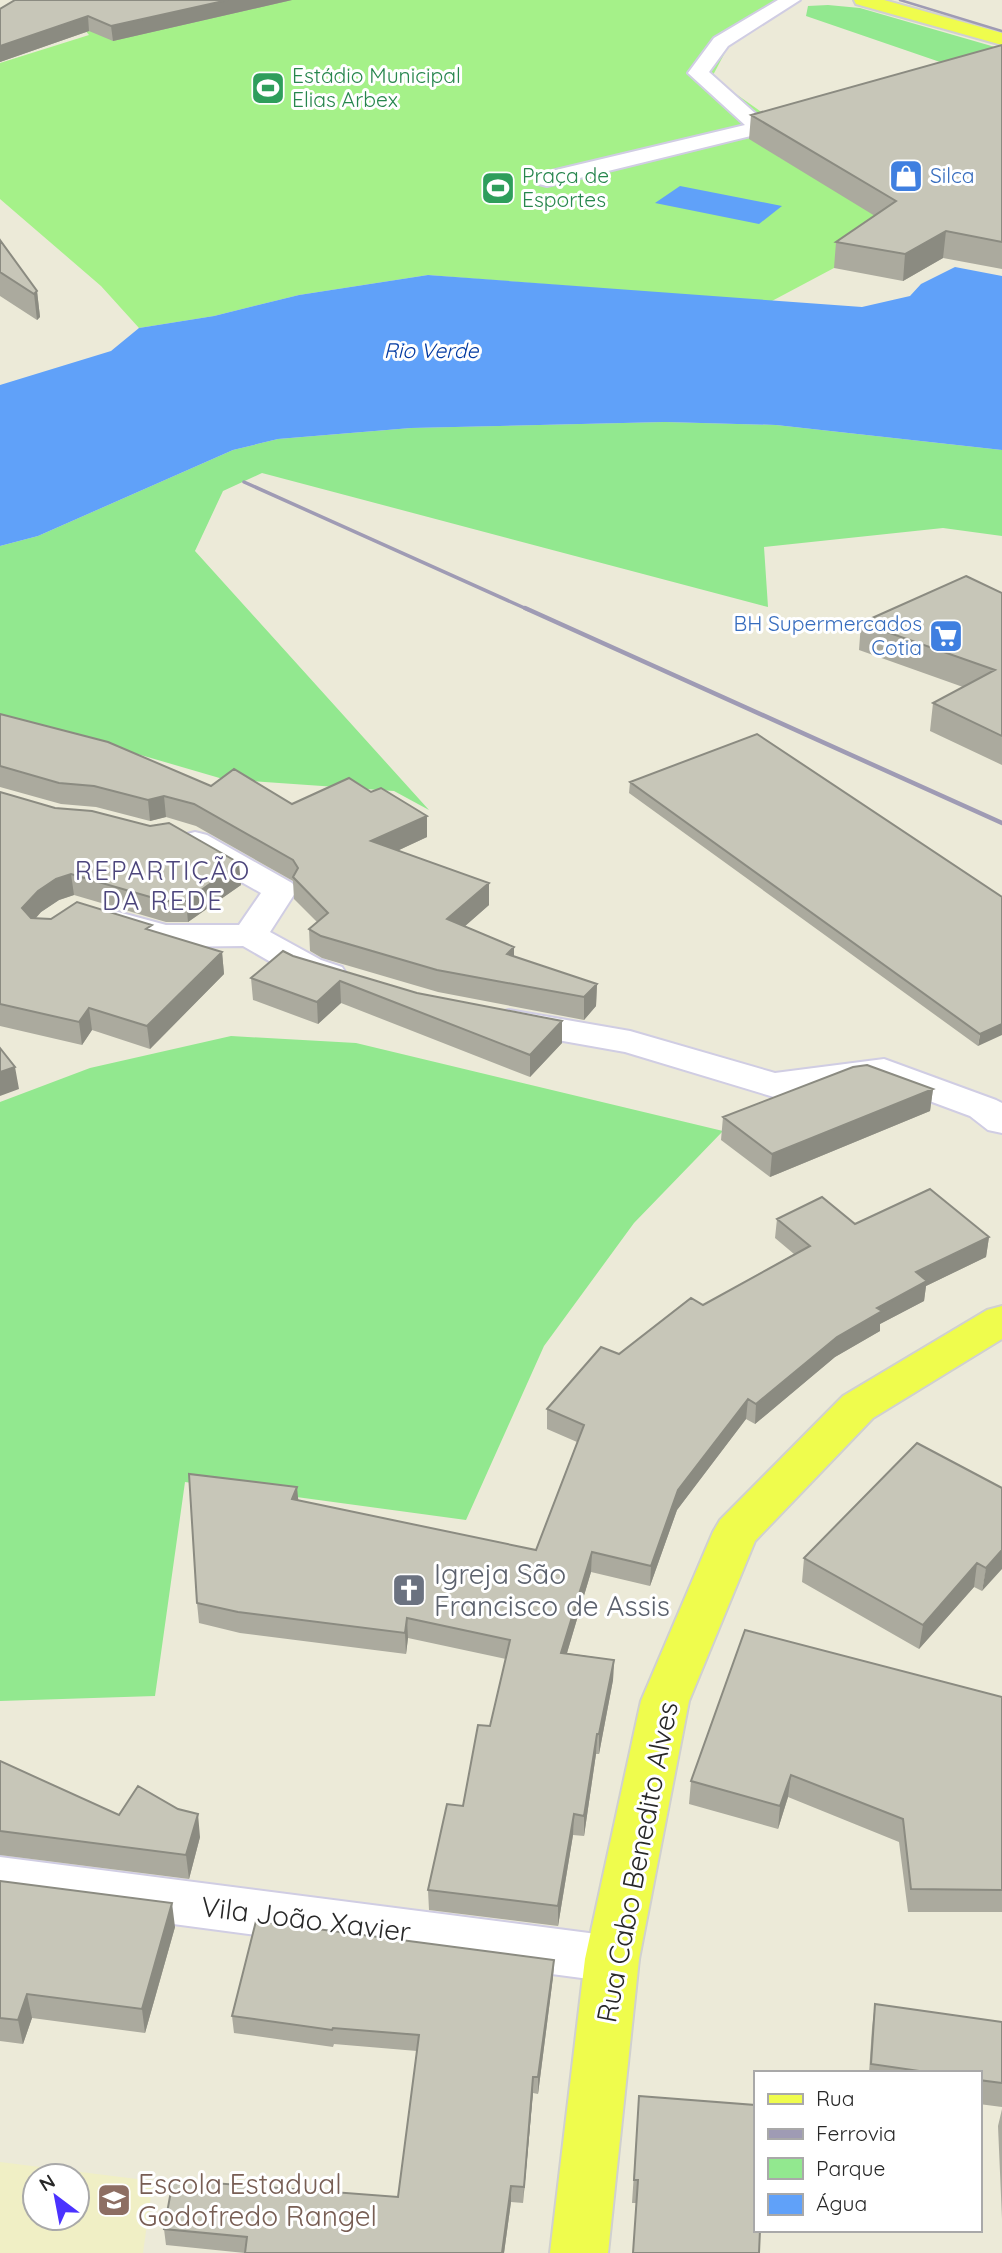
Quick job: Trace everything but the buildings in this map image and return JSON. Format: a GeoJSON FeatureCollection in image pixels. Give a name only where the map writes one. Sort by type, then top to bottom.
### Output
{"type":"FeatureCollection","features":[{"type":"Feature","properties":{"kind":"main road"},"geometry":{"type":"LineString","coordinates":[[863,0],[1002,39]]}},
{"type":"Feature","properties":{"kind":"main road","name":"Rua Cabo Benedito Alves"},"geometry":{"type":"LineString","coordinates":[[579,2253],[612,1959],[665,1701],[736,1532],[858,1407],[1002,1320]]}},
{"type":"Feature","properties":{"kind":"street"},"geometry":{"type":"LineString","coordinates":[[547,179],[760,128],[698,73],[721,42],[791,0]]}},
{"type":"Feature","properties":{"kind":"street"},"geometry":{"type":"LineString","coordinates":[[165,830],[183,835],[280,890],[250,935]]}},
{"type":"Feature","properties":{"kind":"street"},"geometry":{"type":"LineString","coordinates":[[86,912],[164,936],[250,935],[308,968],[357,983]]}},
{"type":"Feature","properties":{"kind":"street"},"geometry":{"type":"LineString","coordinates":[[471,1013],[631,1042],[774,1085],[884,1071],[983,1108],[1002,1121]]}},
{"type":"Feature","properties":{"kind":"street","name":"Vila João Xavier"},"geometry":{"type":"LineString","coordinates":[[0,1879],[612,1959]]}},
{"type":"Feature","properties":{"kind":"shaded area","name":"Escola Estadual Godofredo Rangel"},"geometry":{"type":"Polygon","coordinates":[[[0,2162],[21,2165],[21,2232],[91,2232],[91,2173],[153,2181],[143,2253],[0,2253],[0,2162]]]}},
{"type":"Feature","properties":{"kind":"green space"},"geometry":{"type":"Polygon","coordinates":[[[208,0],[777,0],[711,40],[729,45],[712,77],[760,111],[777,130],[779,157],[897,225],[834,268],[770,302],[428,275],[299,295],[214,316],[139,328],[101,286],[0,199],[0,63],[89,35],[84,29],[208,0]]]}},
{"type":"Feature","properties":{"kind":"green space"},"geometry":{"type":"Polygon","coordinates":[[[808,6],[860,8],[995,47],[940,62],[806,16],[808,6]]]}},
{"type":"Feature","properties":{"kind":"green space"},"geometry":{"type":"Polygon","coordinates":[[[665,422],[776,425],[1002,450],[1002,536],[943,528],[764,547],[768,607],[262,473],[223,491],[195,551],[429,810],[394,791],[223,779],[0,714],[0,546],[38,536],[233,450],[278,439],[411,428],[665,422]]]}},
{"type":"Feature","properties":{"kind":"green space"},"geometry":{"type":"Polygon","coordinates":[[[231,1036],[356,1043],[723,1131],[634,1223],[544,1346],[466,1520],[185,1482],[155,1696],[0,1701],[0,1102],[90,1068],[231,1036]]]}},
{"type":"Feature","properties":{"kind":"water"},"geometry":{"type":"Polygon","coordinates":[[[680,186],[782,206],[759,224],[655,203],[680,186]]]}},
{"type":"Feature","properties":{"kind":"water","name":"Rio Verde"},"geometry":{"type":"Polygon","coordinates":[[[955,267],[1002,276],[1002,450],[776,425],[665,422],[411,428],[278,439],[233,450],[38,536],[0,546],[0,385],[111,351],[139,328],[214,316],[299,295],[428,275],[862,307],[910,296],[921,284],[955,267]]]}},
{"type":"Feature","properties":{"kind":"railway"},"geometry":{"type":"LineString","coordinates":[[900,0],[1002,31]]}},
{"type":"Feature","properties":{"kind":"railway"},"geometry":{"type":"LineString","coordinates":[[244,482],[529,610]]}},
{"type":"Feature","properties":{"kind":"railway"},"geometry":{"type":"LineString","coordinates":[[525,608],[1002,823]]}},
{"type":"Feature","properties":{"kind":"place","name":"Estádio Municipal Elias Arbex"},"geometry":{"type":"Point","coordinates":[268,88]}},
{"type":"Feature","properties":{"kind":"place","name":"Silca"},"geometry":{"type":"Point","coordinates":[906,176]}},
{"type":"Feature","properties":{"kind":"place","name":"Praça de Esportes"},"geometry":{"type":"Point","coordinates":[498,188]}},
{"type":"Feature","properties":{"kind":"place","name":"BH Supermercados Cotia"},"geometry":{"type":"Point","coordinates":[946,636]}},
{"type":"Feature","properties":{"kind":"place","name":"Igreja São Francisco de Assis"},"geometry":{"type":"Point","coordinates":[409,1590]}},
{"type":"Feature","properties":{"kind":"place","name":"Escola Estadual Godofredo Rangel"},"geometry":{"type":"Point","coordinates":[114,2200]}},
{"type":"Feature","properties":{"kind":"district","name":"REPARTIÇÃO DA REDE"},"geometry":{"type":"Point","coordinates":[163,886]}}]}
